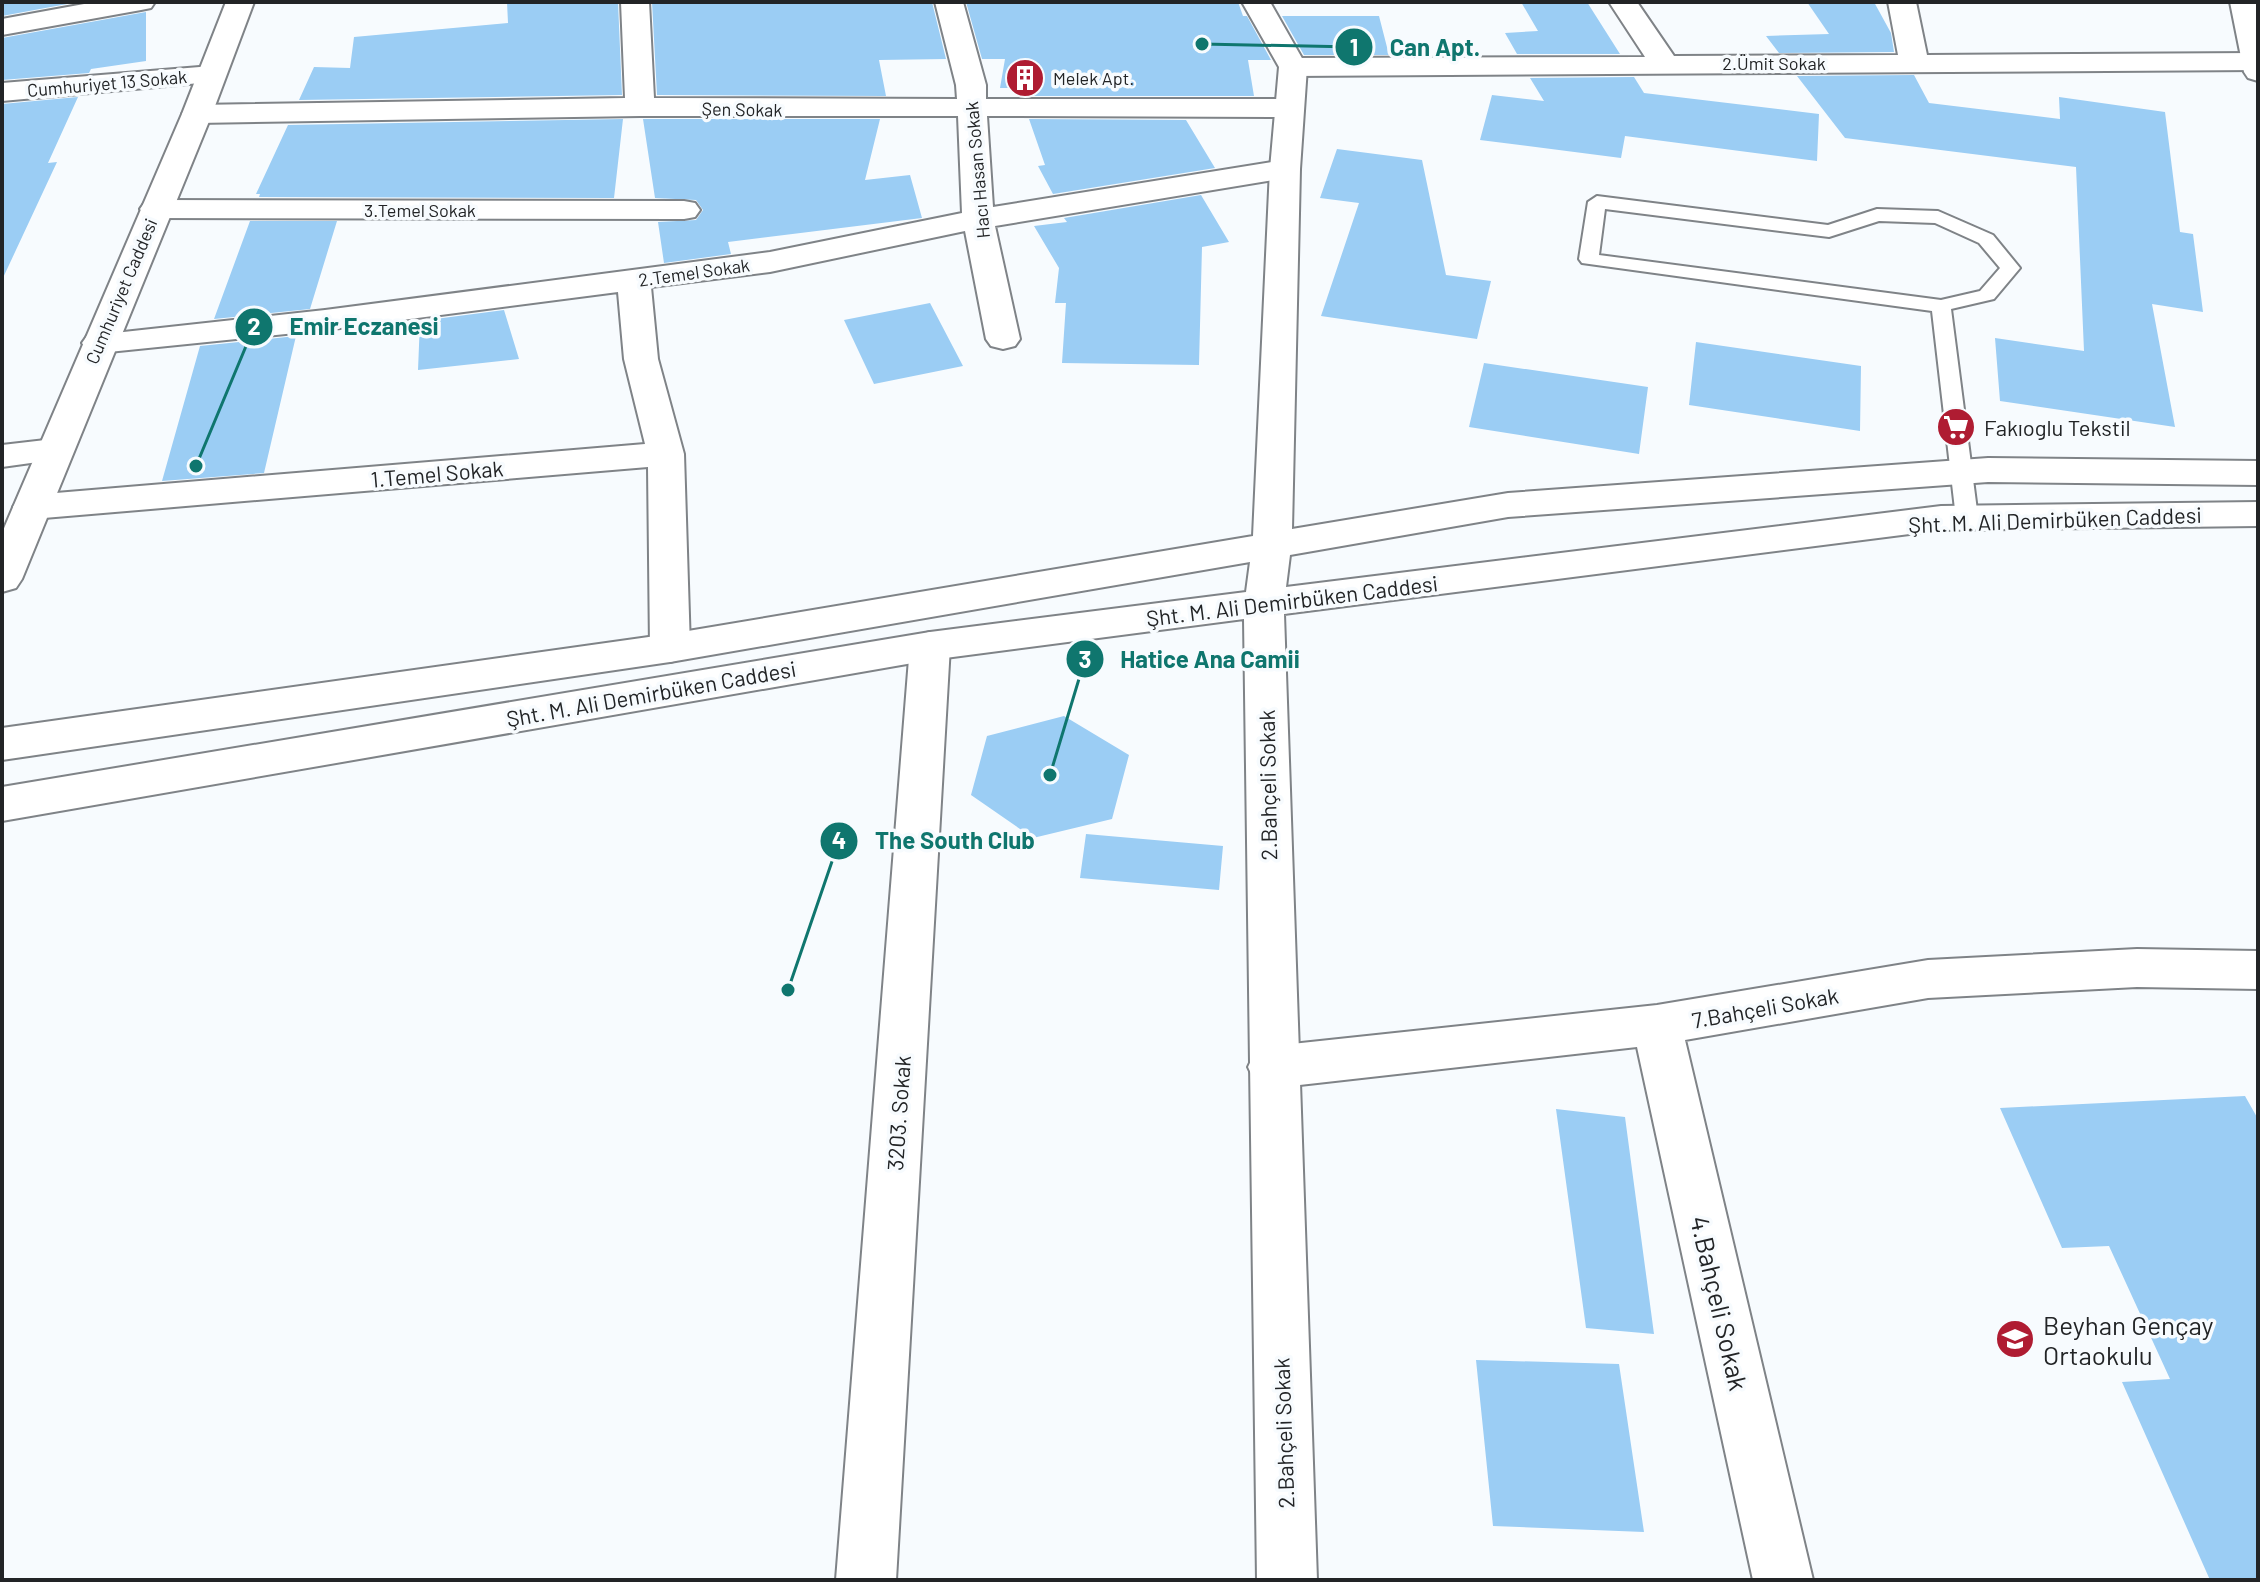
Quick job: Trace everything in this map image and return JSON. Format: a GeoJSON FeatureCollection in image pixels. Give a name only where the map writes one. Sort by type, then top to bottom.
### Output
{"type":"FeatureCollection","features":[{"type":"Feature","properties":{"kind":"street"},"geometry":{"type":"LineString","coordinates":[[2,27],[141,2]]}},
{"type":"Feature","properties":{"kind":"street","name":"Cumhuriyet Caddesi"},"geometry":{"type":"LineString","coordinates":[[2,579],[197,114],[240,2]]}},
{"type":"Feature","properties":{"kind":"street"},"geometry":{"type":"LineString","coordinates":[[635,2],[640,107]]}},
{"type":"Feature","properties":{"kind":"street","name":"Hacı Hasan Sokak"},"geometry":{"type":"LineString","coordinates":[[949,2],[971,85],[978,219],[1003,339]]}},
{"type":"Feature","properties":{"kind":"street"},"geometry":{"type":"LineString","coordinates":[[1256,2],[1291,87]]}},
{"type":"Feature","properties":{"kind":"street"},"geometry":{"type":"LineString","coordinates":[[1623,2],[1664,63]]}},
{"type":"Feature","properties":{"kind":"street"},"geometry":{"type":"LineString","coordinates":[[1902,2],[1914,63]]}},
{"type":"Feature","properties":{"kind":"street"},"geometry":{"type":"LineString","coordinates":[[2244,2],[2257,67]]}},
{"type":"Feature","properties":{"kind":"street","name":"2.Ümit Sokak"},"geometry":{"type":"LineString","coordinates":[[1291,87],[1664,63],[2257,67]]}},
{"type":"Feature","properties":{"kind":"street","name":"Cumhuriyet 13 Sokak"},"geometry":{"type":"LineString","coordinates":[[2,92],[212,75]]}},
{"type":"Feature","properties":{"kind":"street","name":"Şen Sokak"},"geometry":{"type":"LineString","coordinates":[[197,114],[640,107],[972,109],[1291,87]]}},
{"type":"Feature","properties":{"kind":"street","name":"2.Bahçeli Sokak"},"geometry":{"type":"LineString","coordinates":[[1287,1580],[1264,603],[1272,547],[1285,169],[1291,87]]}},
{"type":"Feature","properties":{"kind":"street","name":"2.Temel Sokak"},"geometry":{"type":"LineString","coordinates":[[99,343],[341,318],[770,262],[978,219],[1285,169]]}},
{"type":"Feature","properties":{"kind":"street","name":"3.Temel Sokak"},"geometry":{"type":"LineString","coordinates":[[156,209],[684,210]]}},
{"type":"Feature","properties":{"kind":"street"},"geometry":{"type":"LineString","coordinates":[[634,281],[641,359],[666,454],[670,648]]}},
{"type":"Feature","properties":{"kind":"street"},"geometry":{"type":"LineString","coordinates":[[2,456],[54,450]]}},
{"type":"Feature","properties":{"kind":"street","name":"1.Temel Sokak"},"geometry":{"type":"LineString","coordinates":[[32,507],[666,454]]}},
{"type":"Feature","properties":{"kind":"street","name":"Şht. M. Ali Demirbüken Caddesi"},"geometry":{"type":"LineString","coordinates":[[2,744],[670,648],[1508,505],[1962,471],[2258,473]]}},
{"type":"Feature","properties":{"kind":"street","name":"Şht. M. Ali Demirbüken Caddesi"},"geometry":{"type":"LineString","coordinates":[[2,804],[930,646],[1264,603],[1925,520],[2258,514]]}},
{"type":"Feature","properties":{"kind":"street","name":"3203. Sokak"},"geometry":{"type":"LineString","coordinates":[[866,1580],[930,646]]}},
{"type":"Feature","properties":{"kind":"street","name":"7.Bahçeli Sokak"},"geometry":{"type":"LineString","coordinates":[[1273,1067],[1657,1025],[1928,979],[2137,968],[2258,970]]}},
{"type":"Feature","properties":{"kind":"street","name":"4.Bahçeli Sokak"},"geometry":{"type":"LineString","coordinates":[[1657,1025],[1783,1580]]}},
{"type":"Feature","properties":{"kind":"lane"},"geometry":{"type":"LineString","coordinates":[[1597,202],[1829,231],[1877,215],[1938,217],[1986,239],[2010,268],[1987,295],[1941,306],[1589,259],[1597,202]]}},
{"type":"Feature","properties":{"kind":"lane"},"geometry":{"type":"LineString","coordinates":[[1941,306],[1967,518]]}},
{"type":"Feature","properties":{"kind":"building"},"geometry":{"type":"Polygon","coordinates":[[[2,2],[78,2],[2,16],[2,2]]]}},
{"type":"Feature","properties":{"kind":"building"},"geometry":{"type":"Polygon","coordinates":[[[507,2],[618,2],[622,95],[299,100],[314,67],[350,68],[354,37],[508,23],[507,2]]]}},
{"type":"Feature","properties":{"kind":"building"},"geometry":{"type":"Polygon","coordinates":[[[652,2],[932,2],[946,59],[879,60],[886,96],[657,95],[652,2]]]}},
{"type":"Feature","properties":{"kind":"building"},"geometry":{"type":"Polygon","coordinates":[[[966,2],[1238,2],[1243,16],[1247,16],[1271,60],[1248,60],[1254,96],[1022,96],[1019,88],[1000,88],[1005,59],[982,59],[966,2]]]}},
{"type":"Feature","properties":{"kind":"building"},"geometry":{"type":"Polygon","coordinates":[[[1521,2],[1587,2],[1620,54],[1517,54],[1505,33],[1538,31],[1521,2]]]}},
{"type":"Feature","properties":{"kind":"building"},"geometry":{"type":"Polygon","coordinates":[[[1807,2],[1874,2],[1891,33],[1894,52],[1779,53],[1766,36],[1829,34],[1807,2]]]}},
{"type":"Feature","properties":{"kind":"building"},"geometry":{"type":"Polygon","coordinates":[[[146,12],[146,61],[91,69],[89,73],[2,80],[2,38],[146,12]]]}},
{"type":"Feature","properties":{"kind":"building"},"geometry":{"type":"Polygon","coordinates":[[[1282,16],[1379,16],[1389,55],[1304,55],[1282,16]]]}},
{"type":"Feature","properties":{"kind":"building"},"geometry":{"type":"Polygon","coordinates":[[[1914,75],[1929,103],[2060,119],[2059,97],[2165,112],[2180,232],[2193,234],[2203,312],[2152,304],[2175,427],[2000,401],[1995,338],[2084,351],[2076,167],[1845,138],[1797,76],[1914,75]]]}},
{"type":"Feature","properties":{"kind":"building"},"geometry":{"type":"Polygon","coordinates":[[[1634,77],[1644,93],[1819,114],[1817,161],[1625,136],[1621,158],[1480,140],[1492,95],[1544,101],[1530,78],[1634,77]]]}},
{"type":"Feature","properties":{"kind":"building"},"geometry":{"type":"Polygon","coordinates":[[[78,97],[48,163],[57,162],[2,280],[2,104],[78,97]]]}},
{"type":"Feature","properties":{"kind":"building"},"geometry":{"type":"Polygon","coordinates":[[[623,119],[614,198],[259,197],[260,194],[256,194],[288,125],[623,119]]]}},
{"type":"Feature","properties":{"kind":"building"},"geometry":{"type":"Polygon","coordinates":[[[643,119],[880,119],[865,180],[910,175],[922,218],[728,242],[731,254],[664,263],[658,222],[696,220],[703,210],[696,200],[655,198],[643,119]]]}},
{"type":"Feature","properties":{"kind":"building"},"geometry":{"type":"Polygon","coordinates":[[[1029,119],[1186,120],[1215,168],[1053,194],[1038,166],[1045,165],[1029,119]]]}},
{"type":"Feature","properties":{"kind":"building"},"geometry":{"type":"Polygon","coordinates":[[[1337,149],[1422,160],[1446,275],[1491,281],[1477,339],[1321,316],[1359,203],[1320,198],[1337,149]]]}},
{"type":"Feature","properties":{"kind":"building"},"geometry":{"type":"Polygon","coordinates":[[[1201,195],[1229,242],[1202,247],[1199,365],[1062,363],[1066,303],[1055,303],[1059,268],[1034,226],[1201,195]]]}},
{"type":"Feature","properties":{"kind":"building"},"geometry":{"type":"Polygon","coordinates":[[[250,221],[337,221],[310,309],[214,319],[250,221]]]}},
{"type":"Feature","properties":{"kind":"building"},"geometry":{"type":"Polygon","coordinates":[[[930,303],[963,366],[874,384],[844,320],[930,303]]]}},
{"type":"Feature","properties":{"kind":"building"},"geometry":{"type":"Polygon","coordinates":[[[504,310],[519,359],[418,370],[420,321],[504,310]]]}},
{"type":"Feature","properties":{"kind":"building"},"geometry":{"type":"Polygon","coordinates":[[[296,336],[264,473],[162,481],[200,346],[296,336]]]}},
{"type":"Feature","properties":{"kind":"building"},"geometry":{"type":"Polygon","coordinates":[[[1696,342],[1861,366],[1860,431],[1689,405],[1696,342]]]}},
{"type":"Feature","properties":{"kind":"building"},"geometry":{"type":"Polygon","coordinates":[[[1484,363],[1648,387],[1639,454],[1469,427],[1484,363]]]}},
{"type":"Feature","properties":{"kind":"building"},"geometry":{"type":"Polygon","coordinates":[[[1064,716],[1129,755],[1112,819],[1033,838],[971,795],[987,736],[1064,716]]]}},
{"type":"Feature","properties":{"kind":"building"},"geometry":{"type":"Polygon","coordinates":[[[1086,834],[1223,846],[1219,890],[1080,878],[1086,834]]]}},
{"type":"Feature","properties":{"kind":"building"},"geometry":{"type":"Polygon","coordinates":[[[2245,1096],[2258,1119],[2258,1580],[2210,1580],[2122,1382],[2170,1379],[2109,1246],[2062,1248],[2000,1108],[2245,1096]]]}},
{"type":"Feature","properties":{"kind":"building"},"geometry":{"type":"Polygon","coordinates":[[[1556,1109],[1625,1117],[1654,1334],[1586,1328],[1556,1109]]]}},
{"type":"Feature","properties":{"kind":"building"},"geometry":{"type":"Polygon","coordinates":[[[1476,1360],[1619,1364],[1644,1532],[1493,1526],[1476,1360]]]}},
{"type":"Feature","properties":{"kind":"place","name":"Can Apt."},"geometry":{"type":"Point","coordinates":[1202,44]}},
{"type":"Feature","properties":{"kind":"place","name":"Melek Apt."},"geometry":{"type":"Point","coordinates":[1025,78]}},
{"type":"Feature","properties":{"kind":"place","name":"Fakıoglu Tekstil"},"geometry":{"type":"Point","coordinates":[1956,427]}},
{"type":"Feature","properties":{"kind":"place","name":"Emir Eczanesi"},"geometry":{"type":"Point","coordinates":[196,466]}},
{"type":"Feature","properties":{"kind":"place","name":"Hatice Ana Camii"},"geometry":{"type":"Point","coordinates":[1050,775]}},
{"type":"Feature","properties":{"kind":"place","name":"The South Club"},"geometry":{"type":"Point","coordinates":[788,990]}},
{"type":"Feature","properties":{"kind":"place","name":"Beyhan Gençay Ortaokulu"},"geometry":{"type":"Point","coordinates":[2015,1339]}}]}
